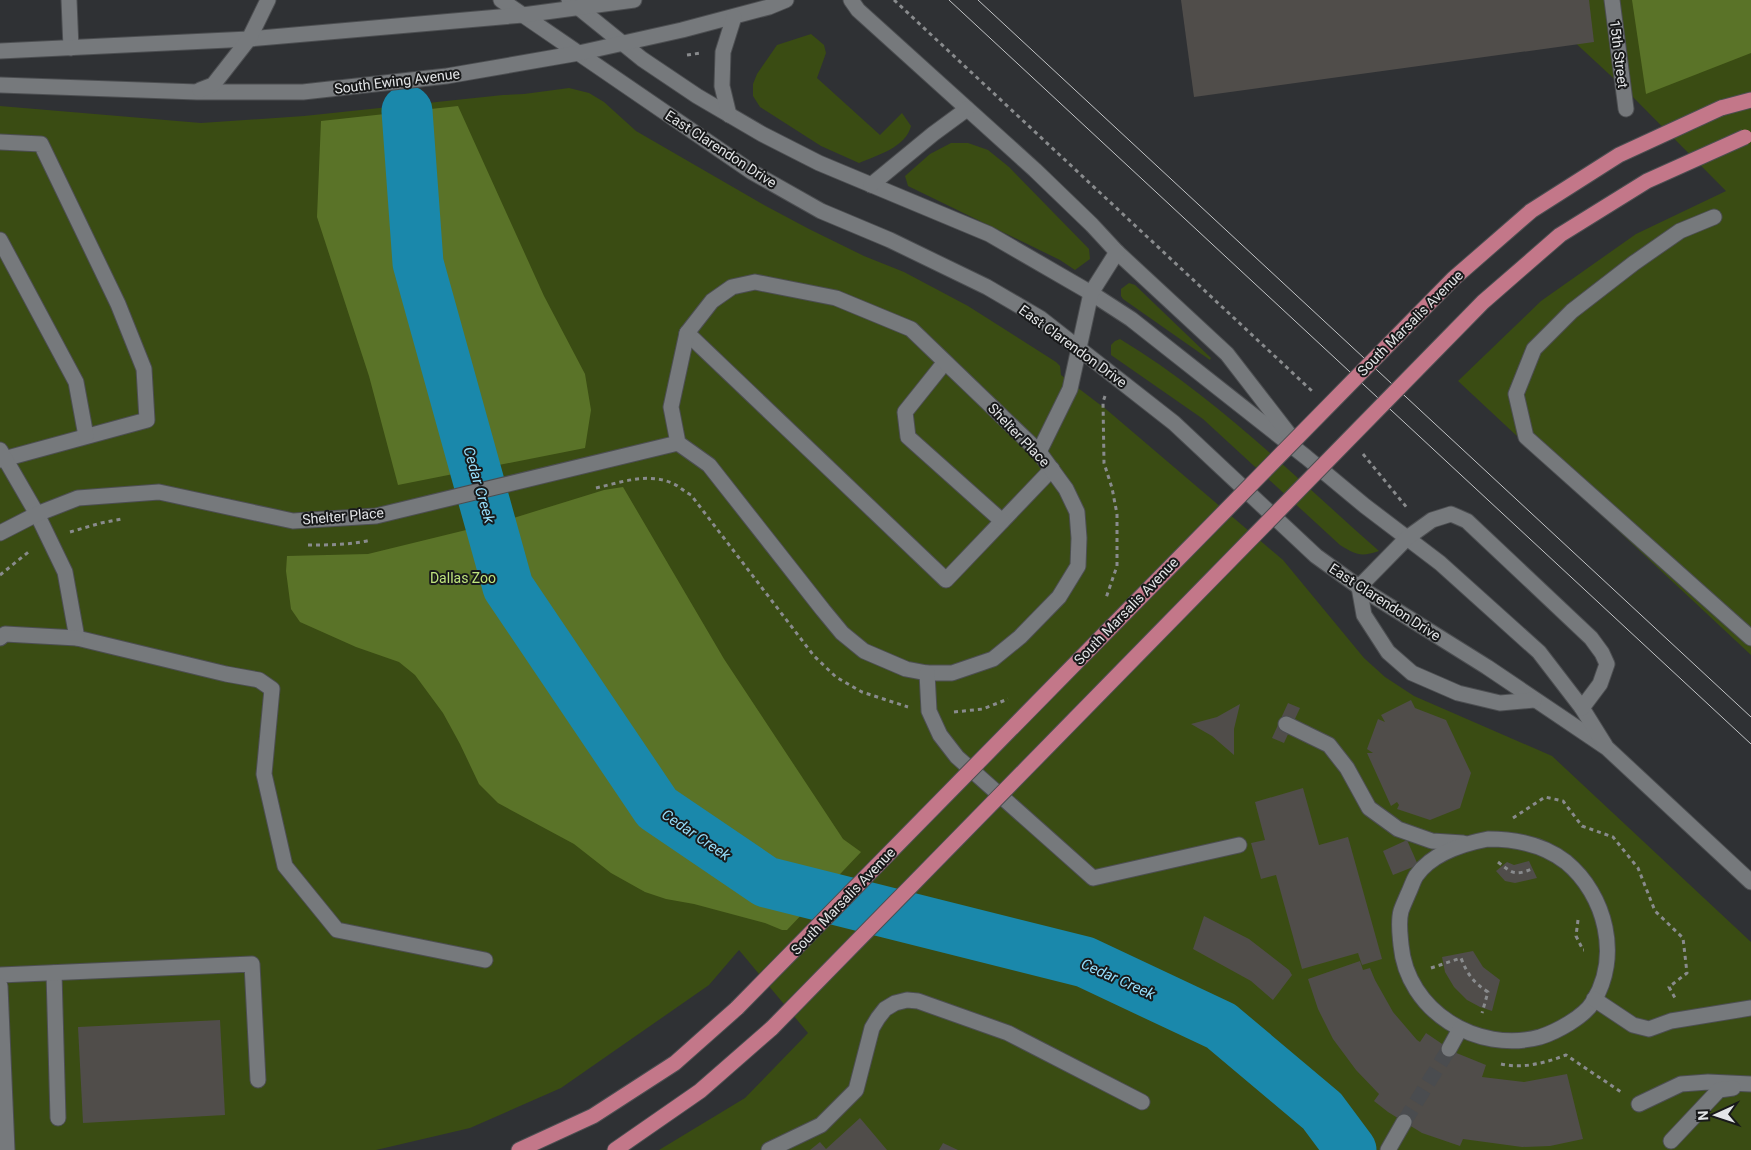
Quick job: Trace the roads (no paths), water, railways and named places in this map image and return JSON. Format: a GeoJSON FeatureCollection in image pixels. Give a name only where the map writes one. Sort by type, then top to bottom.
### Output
{"type":"FeatureCollection","features":[{"type":"Feature","properties":{"kind":"main road","name":"South Marsalis Avenue"},"geometry":{"type":"LineString","coordinates":[[519,1150],[594,1116],[675,1064],[737,1008],[1453,279],[1531,211],[1611,160],[1721,108],[1751,100]]}},
{"type":"Feature","properties":{"kind":"main road"},"geometry":{"type":"LineString","coordinates":[[614,1150],[700,1092],[772,1028],[1483,302],[1560,235],[1647,181],[1748,136]]}},
{"type":"Feature","properties":{"kind":"street"},"geometry":{"type":"LineString","coordinates":[[69,0],[71,48]]}},
{"type":"Feature","properties":{"kind":"street"},"geometry":{"type":"LineString","coordinates":[[197,92],[213,86],[249,39],[268,0]]}},
{"type":"Feature","properties":{"kind":"street","name":"East Clarendon Drive"},"geometry":{"type":"LineString","coordinates":[[501,0],[752,172],[821,210],[987,286],[1040,318],[1174,423],[1316,556],[1359,587],[1486,666],[1607,748],[1751,882]]}},
{"type":"Feature","properties":{"kind":"street"},"geometry":{"type":"LineString","coordinates":[[0,51],[249,39],[524,15],[575,4],[634,0]]}},
{"type":"Feature","properties":{"kind":"street","name":"South Ewing Avenue"},"geometry":{"type":"LineString","coordinates":[[0,85],[197,92],[303,92],[447,76],[579,53],[734,17],[786,0]]}},
{"type":"Feature","properties":{"kind":"street"},"geometry":{"type":"LineString","coordinates":[[851,0],[858,10],[1035,170],[1117,252],[1226,354],[1306,457]]}},
{"type":"Feature","properties":{"kind":"street","name":"15th Street"},"geometry":{"type":"LineString","coordinates":[[1612,0],[1626,109]]}},
{"type":"Feature","properties":{"kind":"street","name":"East Clarendon Drive"},"geometry":{"type":"LineString","coordinates":[[575,4],[646,62],[697,96],[762,134],[820,163],[989,234],[1091,293],[1131,319],[1178,354],[1365,506],[1440,563],[1540,652],[1582,708],[1607,748]]}},
{"type":"Feature","properties":{"kind":"street"},"geometry":{"type":"LineString","coordinates":[[729,115],[722,86],[723,52],[734,17]]}},
{"type":"Feature","properties":{"kind":"street"},"geometry":{"type":"LineString","coordinates":[[871,185],[933,134],[967,109]]}},
{"type":"Feature","properties":{"kind":"street"},"geometry":{"type":"LineString","coordinates":[[0,142],[41,144],[118,304],[144,369],[147,420],[2,456],[37,514],[65,572],[77,638]]}},
{"type":"Feature","properties":{"kind":"street"},"geometry":{"type":"LineString","coordinates":[[1714,217],[1680,231],[1634,263],[1572,311],[1534,349],[1516,394],[1526,436],[1751,638]]}},
{"type":"Feature","properties":{"kind":"street"},"geometry":{"type":"LineString","coordinates":[[0,240],[76,382],[86,436]]}},
{"type":"Feature","properties":{"kind":"street"},"geometry":{"type":"LineString","coordinates":[[1039,452],[1070,388],[1091,293],[1117,252]]}},
{"type":"Feature","properties":{"kind":"street","name":"Shelter Place"},"geometry":{"type":"LineString","coordinates":[[756,282],[836,298],[911,329],[945,362],[1039,452],[1066,489],[1077,512],[1080,538],[1078,566],[1059,597],[1020,637],[993,659],[952,673],[927,673],[906,669],[864,651],[842,632],[822,610],[710,465],[678,443],[671,408],[687,333],[712,301],[732,288],[756,282]]}},
{"type":"Feature","properties":{"kind":"street"},"geometry":{"type":"LineString","coordinates":[[687,333],[946,580],[1052,469]]}},
{"type":"Feature","properties":{"kind":"street"},"geometry":{"type":"LineString","coordinates":[[945,362],[905,412],[908,437],[1002,521]]}},
{"type":"Feature","properties":{"kind":"street","name":"Shelter Place"},"geometry":{"type":"LineString","coordinates":[[0,533],[37,514],[78,498],[160,492],[292,521],[376,516],[678,443]]}},
{"type":"Feature","properties":{"kind":"street"},"geometry":{"type":"LineString","coordinates":[[1534,700],[1500,703],[1458,693],[1412,673],[1388,652],[1364,615],[1359,587],[1407,538],[1432,520],[1450,514],[1467,521],[1592,638],[1602,652],[1607,664],[1600,684],[1582,708]]}},
{"type":"Feature","properties":{"kind":"street"},"geometry":{"type":"LineString","coordinates":[[0,638],[5,634],[77,638],[259,680],[272,689],[264,774],[285,866],[337,930],[485,960]]}},
{"type":"Feature","properties":{"kind":"street"},"geometry":{"type":"LineString","coordinates":[[927,673],[929,711],[940,735],[956,757],[1093,878],[1240,845]]}},
{"type":"Feature","properties":{"kind":"street"},"geometry":{"type":"LineString","coordinates":[[1286,724],[1329,746],[1347,768],[1369,808],[1398,828],[1432,841],[1467,843]]}},
{"type":"Feature","properties":{"kind":"street"},"geometry":{"type":"LineString","coordinates":[[1488,839],[1508,839],[1548,850],[1565,861],[1579,874],[1595,897],[1605,927],[1607,946],[1606,966],[1601,985],[1592,1003],[1577,1018],[1560,1029],[1541,1037],[1520,1040],[1476,1036],[1460,1029],[1443,1018],[1428,1005],[1416,989],[1401,952],[1399,932],[1401,912],[1416,876],[1442,854],[1467,843],[1488,839]]}},
{"type":"Feature","properties":{"kind":"street"},"geometry":{"type":"LineString","coordinates":[[0,975],[252,964],[258,1080]]}},
{"type":"Feature","properties":{"kind":"street"},"geometry":{"type":"LineString","coordinates":[[54,973],[58,1118]]}},
{"type":"Feature","properties":{"kind":"street"},"geometry":{"type":"LineString","coordinates":[[0,986],[7,1150]]}},
{"type":"Feature","properties":{"kind":"street"},"geometry":{"type":"LineString","coordinates":[[1594,999],[1633,1025],[1649,1028],[1671,1021],[1751,1008]]}},
{"type":"Feature","properties":{"kind":"street"},"geometry":{"type":"LineString","coordinates":[[769,1150],[821,1125],[856,1090],[871,1039],[872,1028],[885,1009],[895,1003],[907,1000],[918,1001],[1008,1033],[1142,1102]]}},
{"type":"Feature","properties":{"kind":"street"},"geometry":{"type":"LineString","coordinates":[[1449,1049],[1460,1029]]}},
{"type":"Feature","properties":{"kind":"street"},"geometry":{"type":"LineString","coordinates":[[1639,1104],[1681,1084],[1708,1082],[1751,1085]]}},
{"type":"Feature","properties":{"kind":"street"},"geometry":{"type":"LineString","coordinates":[[1672,1140],[1719,1090],[1751,1085]]}},
{"type":"Feature","properties":{"kind":"street"},"geometry":{"type":"LineString","coordinates":[[1388,1150],[1404,1122]]}},
{"type":"Feature","properties":{"kind":"waterway","name":"Cedar Creek"},"geometry":{"type":"LineString","coordinates":[[407,111],[418,263],[508,587],[657,808],[766,882],[1085,962],[1221,1026],[1322,1111],[1351,1150]]}},
{"type":"Feature","properties":{"kind":"tunnel"},"geometry":{"type":"LineString","coordinates":[[1404,1122],[1449,1049]]}},
{"type":"Feature","properties":{"kind":"tram line"},"geometry":{"type":"LineString","coordinates":[[949,0],[1751,744]]}},
{"type":"Feature","properties":{"kind":"tram line"},"geometry":{"type":"LineString","coordinates":[[978,0],[1751,717]]}},
{"type":"Feature","properties":{"kind":"park label","name":"Dallas Zoo"},"geometry":{"type":"Point","coordinates":[463,578]}}]}
